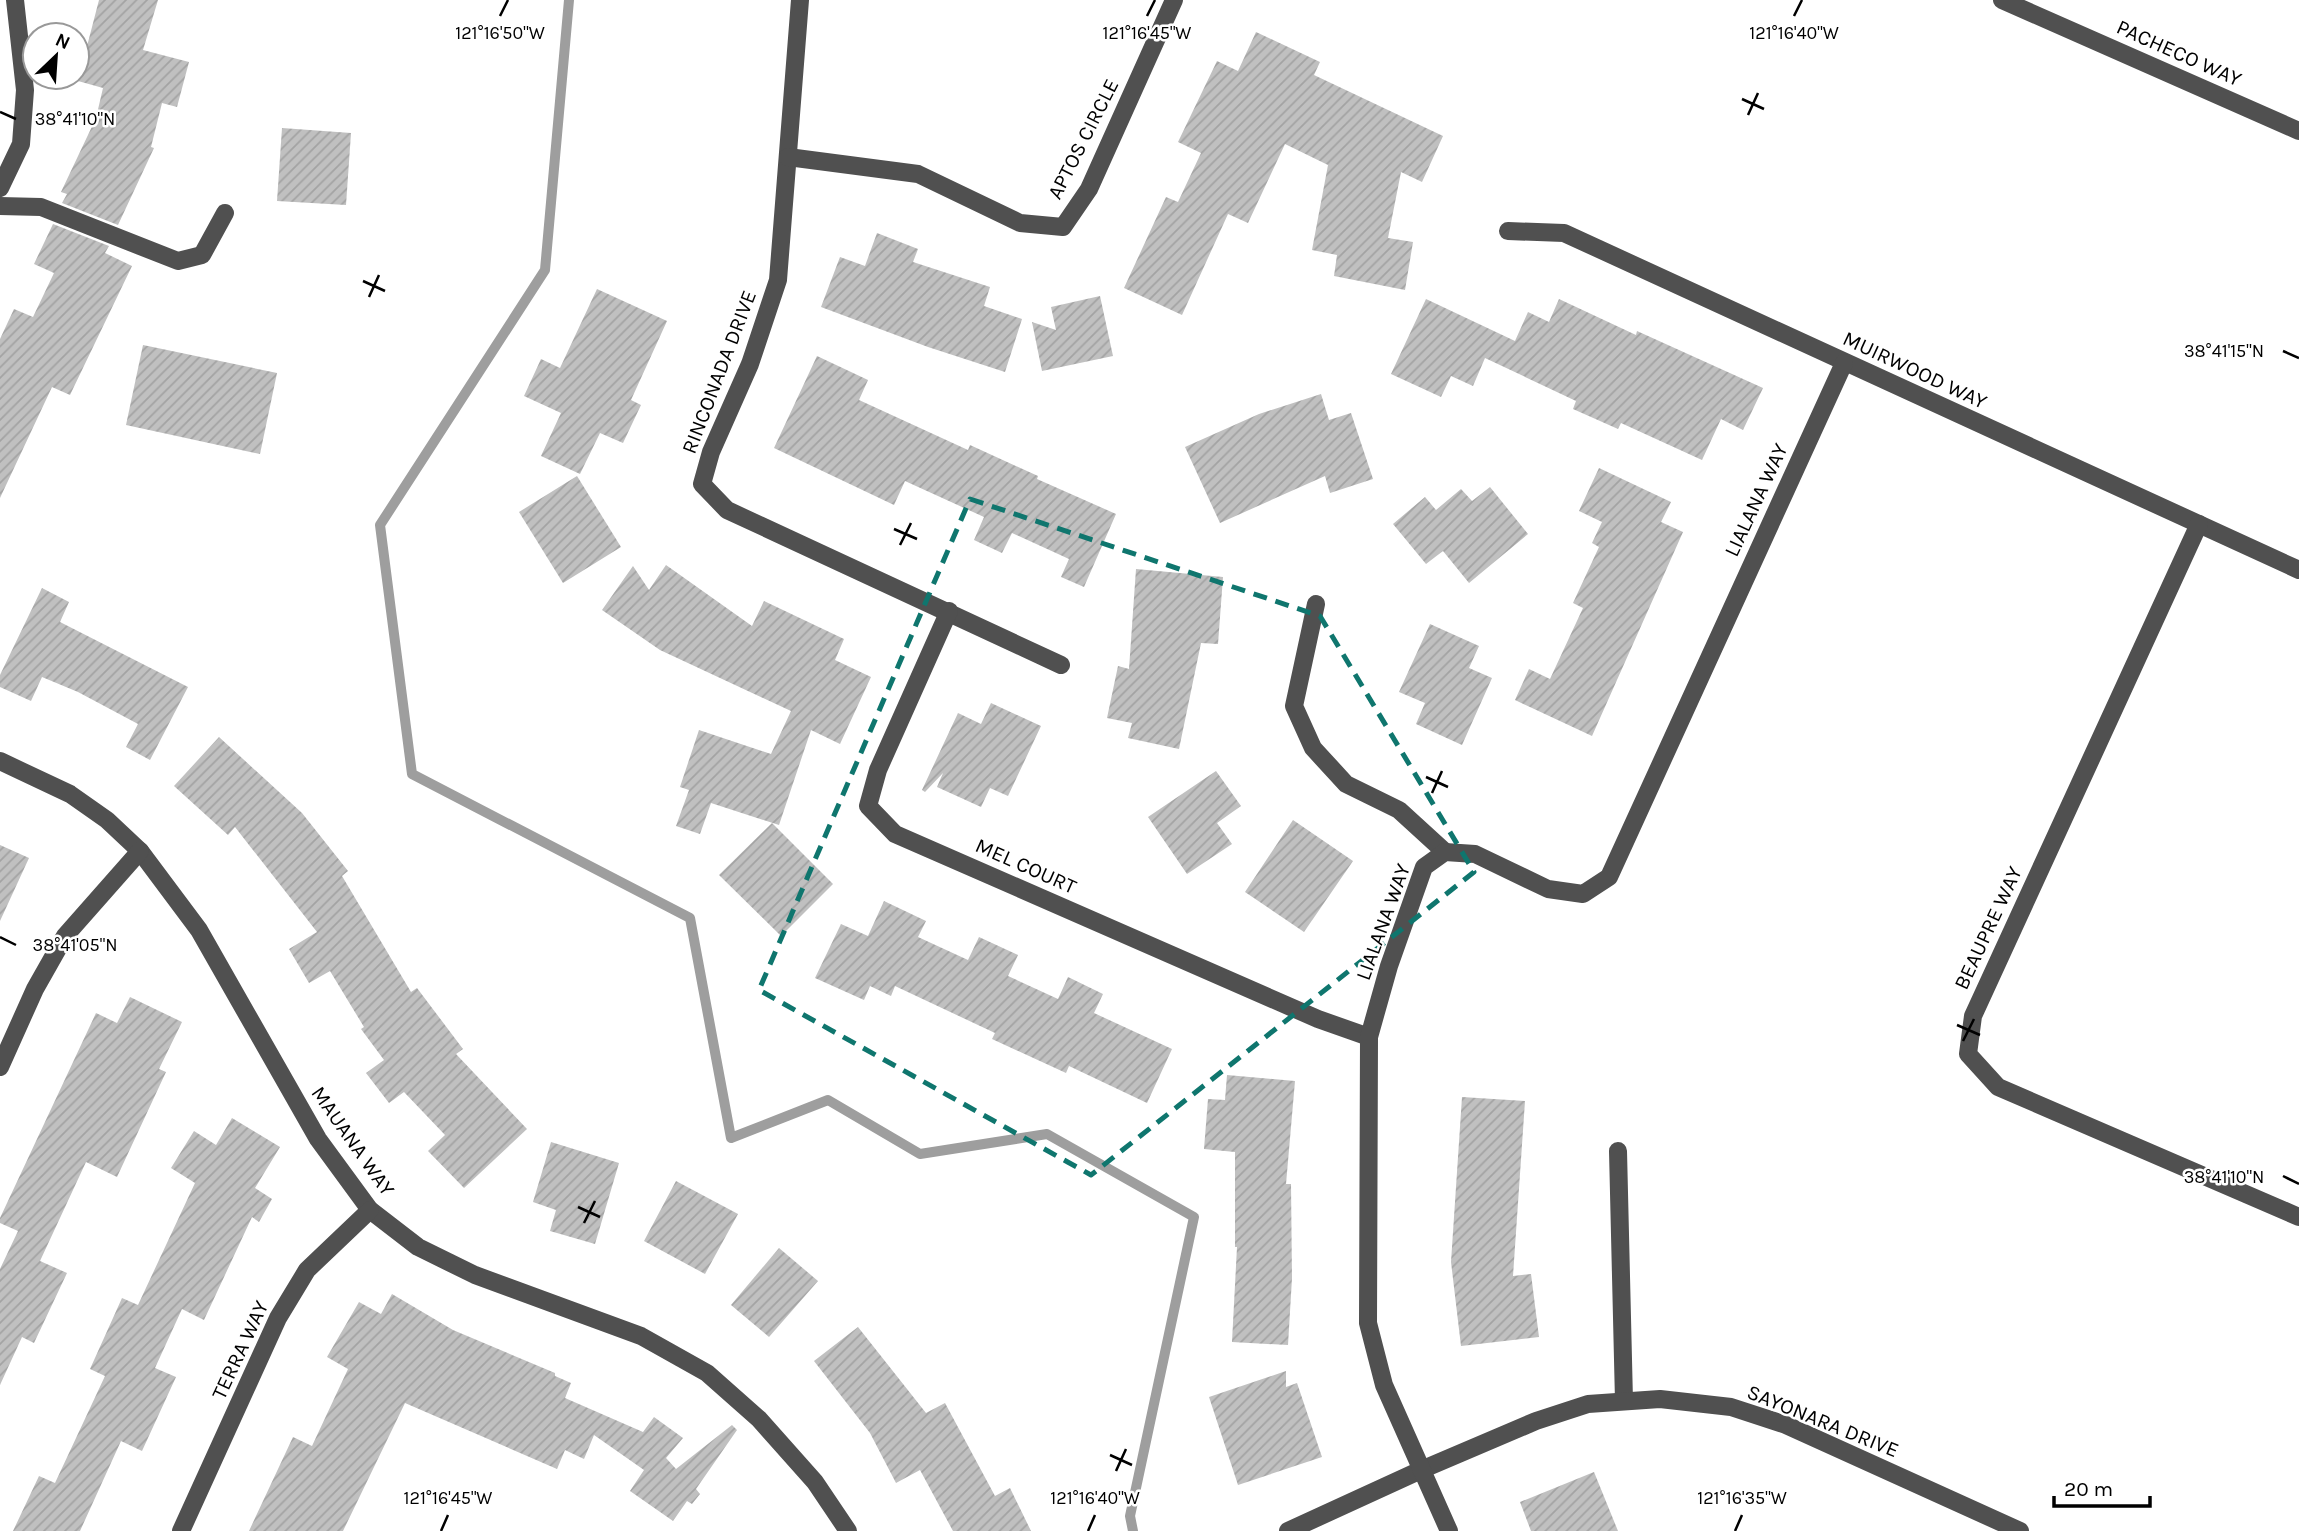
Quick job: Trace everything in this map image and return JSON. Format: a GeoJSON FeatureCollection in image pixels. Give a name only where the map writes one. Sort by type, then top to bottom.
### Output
{"type":"FeatureCollection","features":[{"type":"Feature","properties":{"kind":"street"},"geometry":{"type":"LineString","coordinates":[[0,188],[21,144],[25,90],[15,0]]}},
{"type":"Feature","properties":{"kind":"street","name":"RINCONADA DRIVE"},"geometry":{"type":"LineString","coordinates":[[800,0],[778,280],[750,364],[711,452],[702,484],[727,510],[1061,665]]}},
{"type":"Feature","properties":{"kind":"street","name":"APTOS CIRCLE"},"geometry":{"type":"LineString","coordinates":[[788,157],[918,174],[1020,223],[1063,227],[1089,189],[1174,0]]}},
{"type":"Feature","properties":{"kind":"street","name":"PACHECO WAY"},"geometry":{"type":"LineString","coordinates":[[2002,0],[2299,131]]}},
{"type":"Feature","properties":{"kind":"street"},"geometry":{"type":"LineString","coordinates":[[0,206],[41,207],[178,261],[202,255],[225,213]]}},
{"type":"Feature","properties":{"kind":"street","name":"MUIRWOOD WAY"},"geometry":{"type":"LineString","coordinates":[[1508,231],[1564,233],[2299,570]]}},
{"type":"Feature","properties":{"kind":"street","name":"LIALANA WAY"},"geometry":{"type":"LineString","coordinates":[[1449,1531],[1384,1385],[1368,1323],[1368,1037],[1388,966],[1424,867],[1445,852],[1475,854],[1548,889],[1583,894],[1609,877],[1844,363]]}},
{"type":"Feature","properties":{"kind":"street","name":"BEAUPRE WAY"},"geometry":{"type":"LineString","coordinates":[[2199,524],[1973,1016],[1968,1054],[1998,1087],[2299,1217]]}},
{"type":"Feature","properties":{"kind":"street"},"geometry":{"type":"LineString","coordinates":[[1316,604],[1294,706],[1313,748],[1346,784],[1399,810],[1445,852]]}},
{"type":"Feature","properties":{"kind":"street","name":"MEL COURT"},"geometry":{"type":"LineString","coordinates":[[949,611],[878,770],[868,806],[895,834],[1318,1019],[1368,1037]]}},
{"type":"Feature","properties":{"kind":"street","name":"MAUANA WAY"},"geometry":{"type":"LineString","coordinates":[[0,761],[70,794],[107,820],[140,851],[199,930],[318,1139],[370,1210],[418,1247],[475,1275],[640,1336],[707,1373],[759,1419],[807,1473],[848,1531]]}},
{"type":"Feature","properties":{"kind":"street"},"geometry":{"type":"LineString","coordinates":[[0,1067],[35,989],[65,936],[140,851]]}},
{"type":"Feature","properties":{"kind":"street"},"geometry":{"type":"LineString","coordinates":[[1618,1151],[1624,1401]]}},
{"type":"Feature","properties":{"kind":"street","name":"TERRA WAY"},"geometry":{"type":"LineString","coordinates":[[181,1531],[278,1318],[307,1270],[370,1210]]}},
{"type":"Feature","properties":{"kind":"street","name":"SAYONARA DRIVE"},"geometry":{"type":"LineString","coordinates":[[1288,1531],[1536,1421],[1588,1404],[1660,1399],[1731,1407],[1786,1425],[2020,1531]]}},
{"type":"Feature","properties":{"kind":"highlighted area"},"geometry":{"type":"Polygon","coordinates":[[[970,499],[1320,616],[1474,872],[1091,1175],[759,990],[970,499]]]}},
{"type":"Feature","properties":{"kind":"building"},"geometry":{"type":"Polygon","coordinates":[[[99,0],[158,0],[143,50],[189,62],[177,107],[162,103],[151,147],[154,148],[118,225],[62,203],[67,194],[61,192],[96,118],[103,88],[91,85],[91,31],[99,0]]]}},
{"type":"Feature","properties":{"kind":"building"},"geometry":{"type":"Polygon","coordinates":[[[1256,32],[1320,62],[1314,75],[1443,136],[1422,182],[1401,172],[1388,238],[1413,242],[1405,290],[1334,276],[1337,255],[1312,250],[1328,165],[1285,144],[1248,223],[1228,214],[1182,315],[1124,288],[1166,197],[1178,202],[1201,153],[1178,142],[1217,61],[1238,71],[1256,32]]]}},
{"type":"Feature","properties":{"kind":"building"},"geometry":{"type":"Polygon","coordinates":[[[282,128],[351,133],[346,205],[277,201],[282,128]]]}},
{"type":"Feature","properties":{"kind":"building"},"geometry":{"type":"Polygon","coordinates":[[[53,224],[109,246],[105,253],[132,266],[70,395],[52,387],[0,498],[0,339],[14,309],[33,317],[54,273],[34,264],[53,224]]]}},
{"type":"Feature","properties":{"kind":"building"},"geometry":{"type":"Polygon","coordinates":[[[877,233],[918,249],[913,262],[990,287],[984,306],[1022,319],[1005,372],[821,307],[840,257],[865,266],[877,233]]]}},
{"type":"Feature","properties":{"kind":"building"},"geometry":{"type":"Polygon","coordinates":[[[597,289],[667,321],[631,400],[641,405],[623,443],[600,433],[580,474],[541,456],[561,413],[524,396],[541,359],[560,368],[597,289]]]}},
{"type":"Feature","properties":{"kind":"building"},"geometry":{"type":"Polygon","coordinates":[[[1100,296],[1113,356],[1042,371],[1032,322],[1056,330],[1051,307],[1100,296]]]}},
{"type":"Feature","properties":{"kind":"building"},"geometry":{"type":"Polygon","coordinates":[[[1426,299],[1515,341],[1528,312],[1549,322],[1559,299],[1636,335],[1637,331],[1763,388],[1743,430],[1721,419],[1702,460],[1621,423],[1618,429],[1573,409],[1576,401],[1485,358],[1473,386],[1451,376],[1441,397],[1391,374],[1426,299]]]}},
{"type":"Feature","properties":{"kind":"building"},"geometry":{"type":"Polygon","coordinates":[[[143,345],[277,373],[260,454],[126,425],[143,345]]]}},
{"type":"Feature","properties":{"kind":"building"},"geometry":{"type":"Polygon","coordinates":[[[817,356],[868,380],[859,400],[968,450],[970,445],[1038,476],[1037,479],[1116,514],[1084,587],[1061,577],[1069,559],[1012,533],[1002,553],[974,540],[984,517],[905,481],[894,505],[774,448],[817,356]]]}},
{"type":"Feature","properties":{"kind":"building"},"geometry":{"type":"Polygon","coordinates":[[[1321,394],[1329,420],[1351,413],[1373,479],[1330,493],[1325,476],[1220,523],[1185,447],[1259,414],[1321,394]]]}},
{"type":"Feature","properties":{"kind":"building"},"geometry":{"type":"Polygon","coordinates":[[[1599,468],[1671,502],[1661,522],[1683,532],[1592,736],[1515,700],[1529,669],[1550,679],[1583,608],[1573,603],[1599,547],[1592,543],[1602,522],[1579,511],[1599,468]]]}},
{"type":"Feature","properties":{"kind":"building"},"geometry":{"type":"Polygon","coordinates":[[[577,476],[621,547],[563,583],[519,512],[577,476]]]}},
{"type":"Feature","properties":{"kind":"building"},"geometry":{"type":"Polygon","coordinates":[[[1490,487],[1528,534],[1469,583],[1443,551],[1426,564],[1393,524],[1425,497],[1436,510],[1461,489],[1472,501],[1490,487]]]}},
{"type":"Feature","properties":{"kind":"building"},"geometry":{"type":"Polygon","coordinates":[[[666,565],[752,626],[764,601],[844,639],[835,660],[871,677],[840,744],[811,730],[779,825],[711,803],[700,834],[676,826],[689,790],[680,787],[699,730],[771,754],[791,711],[660,650],[602,610],[633,566],[649,590],[666,565]]]}},
{"type":"Feature","properties":{"kind":"building"},"geometry":{"type":"Polygon","coordinates":[[[1136,569],[1223,577],[1218,644],[1201,643],[1179,749],[1128,738],[1132,723],[1107,718],[1118,666],[1129,669],[1136,569]]]}},
{"type":"Feature","properties":{"kind":"building"},"geometry":{"type":"Polygon","coordinates":[[[42,588],[69,602],[60,622],[188,687],[150,760],[126,747],[138,724],[78,692],[42,677],[31,701],[0,687],[0,675],[42,588]]]}},
{"type":"Feature","properties":{"kind":"building"},"geometry":{"type":"Polygon","coordinates":[[[1430,624],[1479,646],[1469,668],[1492,678],[1462,745],[1416,724],[1425,703],[1399,692],[1430,624]]]}},
{"type":"Feature","properties":{"kind":"building"},"geometry":{"type":"Polygon","coordinates":[[[991,703],[1041,726],[1008,796],[990,788],[981,807],[937,787],[943,773],[925,792],[922,790],[958,713],[981,724],[991,703]]]}},
{"type":"Feature","properties":{"kind":"building"},"geometry":{"type":"Polygon","coordinates":[[[219,737],[302,813],[348,871],[342,876],[411,992],[417,988],[463,1049],[456,1054],[527,1129],[464,1188],[428,1151],[445,1135],[404,1092],[389,1103],[366,1073],[384,1060],[361,1029],[364,1027],[330,971],[309,983],[289,949],[317,932],[235,827],[228,835],[174,786],[219,737]]]}},
{"type":"Feature","properties":{"kind":"building"},"geometry":{"type":"Polygon","coordinates":[[[1216,771],[1241,806],[1217,823],[1232,844],[1187,874],[1148,817],[1216,771]]]}},
{"type":"Feature","properties":{"kind":"building"},"geometry":{"type":"Polygon","coordinates":[[[1293,820],[1353,861],[1304,932],[1245,892],[1293,820]]]}},
{"type":"Feature","properties":{"kind":"building"},"geometry":{"type":"Polygon","coordinates":[[[772,823],[833,884],[781,936],[719,875],[772,823]]]}},
{"type":"Feature","properties":{"kind":"building"},"geometry":{"type":"Polygon","coordinates":[[[0,845],[29,858],[0,921],[0,845]]]}},
{"type":"Feature","properties":{"kind":"building"},"geometry":{"type":"Polygon","coordinates":[[[884,901],[926,921],[918,937],[968,960],[979,937],[1018,955],[1008,976],[1058,999],[1068,977],[1103,994],[1094,1013],[1172,1049],[1147,1103],[1069,1066],[1066,1073],[992,1039],[995,1033],[895,986],[891,996],[870,986],[864,1000],[815,978],[841,924],[868,936],[884,901]]]}},
{"type":"Feature","properties":{"kind":"building"},"geometry":{"type":"Polygon","coordinates":[[[130,997],[182,1022],[159,1069],[166,1072],[117,1177],[86,1162],[40,1261],[67,1273],[34,1343],[22,1337],[0,1385],[0,1269],[18,1231],[0,1223],[0,1218],[96,1013],[117,1023],[130,997]]]}},
{"type":"Feature","properties":{"kind":"building"},"geometry":{"type":"Polygon","coordinates":[[[1227,1075],[1295,1081],[1286,1184],[1291,1184],[1292,1278],[1288,1345],[1232,1342],[1237,1247],[1235,1152],[1204,1149],[1208,1099],[1225,1100],[1227,1075]]]}},
{"type":"Feature","properties":{"kind":"building"},"geometry":{"type":"Polygon","coordinates":[[[1462,1097],[1525,1101],[1513,1276],[1531,1274],[1539,1337],[1461,1346],[1451,1262],[1462,1097]]]}},
{"type":"Feature","properties":{"kind":"building"},"geometry":{"type":"Polygon","coordinates":[[[232,1118],[280,1147],[255,1188],[272,1199],[259,1222],[252,1217],[204,1320],[182,1309],[155,1368],[176,1377],[142,1451],[121,1441],[80,1531],[13,1531],[39,1476],[55,1483],[105,1376],[90,1369],[122,1298],[138,1305],[195,1183],[171,1168],[194,1131],[216,1145],[232,1118]]]}},
{"type":"Feature","properties":{"kind":"building"},"geometry":{"type":"Polygon","coordinates":[[[551,1142],[619,1163],[595,1244],[550,1231],[556,1210],[533,1202],[551,1142]]]}},
{"type":"Feature","properties":{"kind":"building"},"geometry":{"type":"Polygon","coordinates":[[[676,1181],[738,1214],[705,1274],[644,1241],[676,1181]]]}},
{"type":"Feature","properties":{"kind":"building"},"geometry":{"type":"Polygon","coordinates":[[[779,1248],[818,1281],[769,1337],[731,1305],[779,1248]]]}},
{"type":"Feature","properties":{"kind":"building"},"geometry":{"type":"Polygon","coordinates":[[[392,1294],[453,1330],[555,1373],[555,1376],[571,1383],[565,1398],[643,1432],[654,1417],[683,1438],[666,1458],[676,1469],[732,1425],[737,1430],[696,1489],[700,1494],[692,1504],[687,1501],[673,1521],[630,1491],[644,1470],[594,1435],[584,1459],[565,1450],[557,1469],[405,1403],[343,1531],[249,1531],[293,1437],[312,1446],[348,1369],[327,1357],[359,1302],[381,1314],[392,1294]]]}},
{"type":"Feature","properties":{"kind":"building"},"geometry":{"type":"Polygon","coordinates":[[[858,1327],[926,1413],[945,1403],[995,1496],[1010,1488],[1031,1531],[953,1531],[920,1470],[896,1483],[870,1433],[814,1361],[858,1327]]]}},
{"type":"Feature","properties":{"kind":"building"},"geometry":{"type":"Polygon","coordinates":[[[1286,1371],[1286,1387],[1297,1383],[1322,1457],[1238,1485],[1209,1397],[1286,1371]]]}},
{"type":"Feature","properties":{"kind":"building"},"geometry":{"type":"Polygon","coordinates":[[[1594,1472],[1618,1531],[1531,1531],[1520,1502],[1594,1472]]]}},
{"type":"Feature","properties":{"kind":"waterway"},"geometry":{"type":"LineString","coordinates":[[569,0],[545,270],[380,525],[412,774],[690,918],[731,1138],[828,1100],[920,1154],[1047,1134],[1194,1217],[1130,1516],[1133,1531]]}}]}
